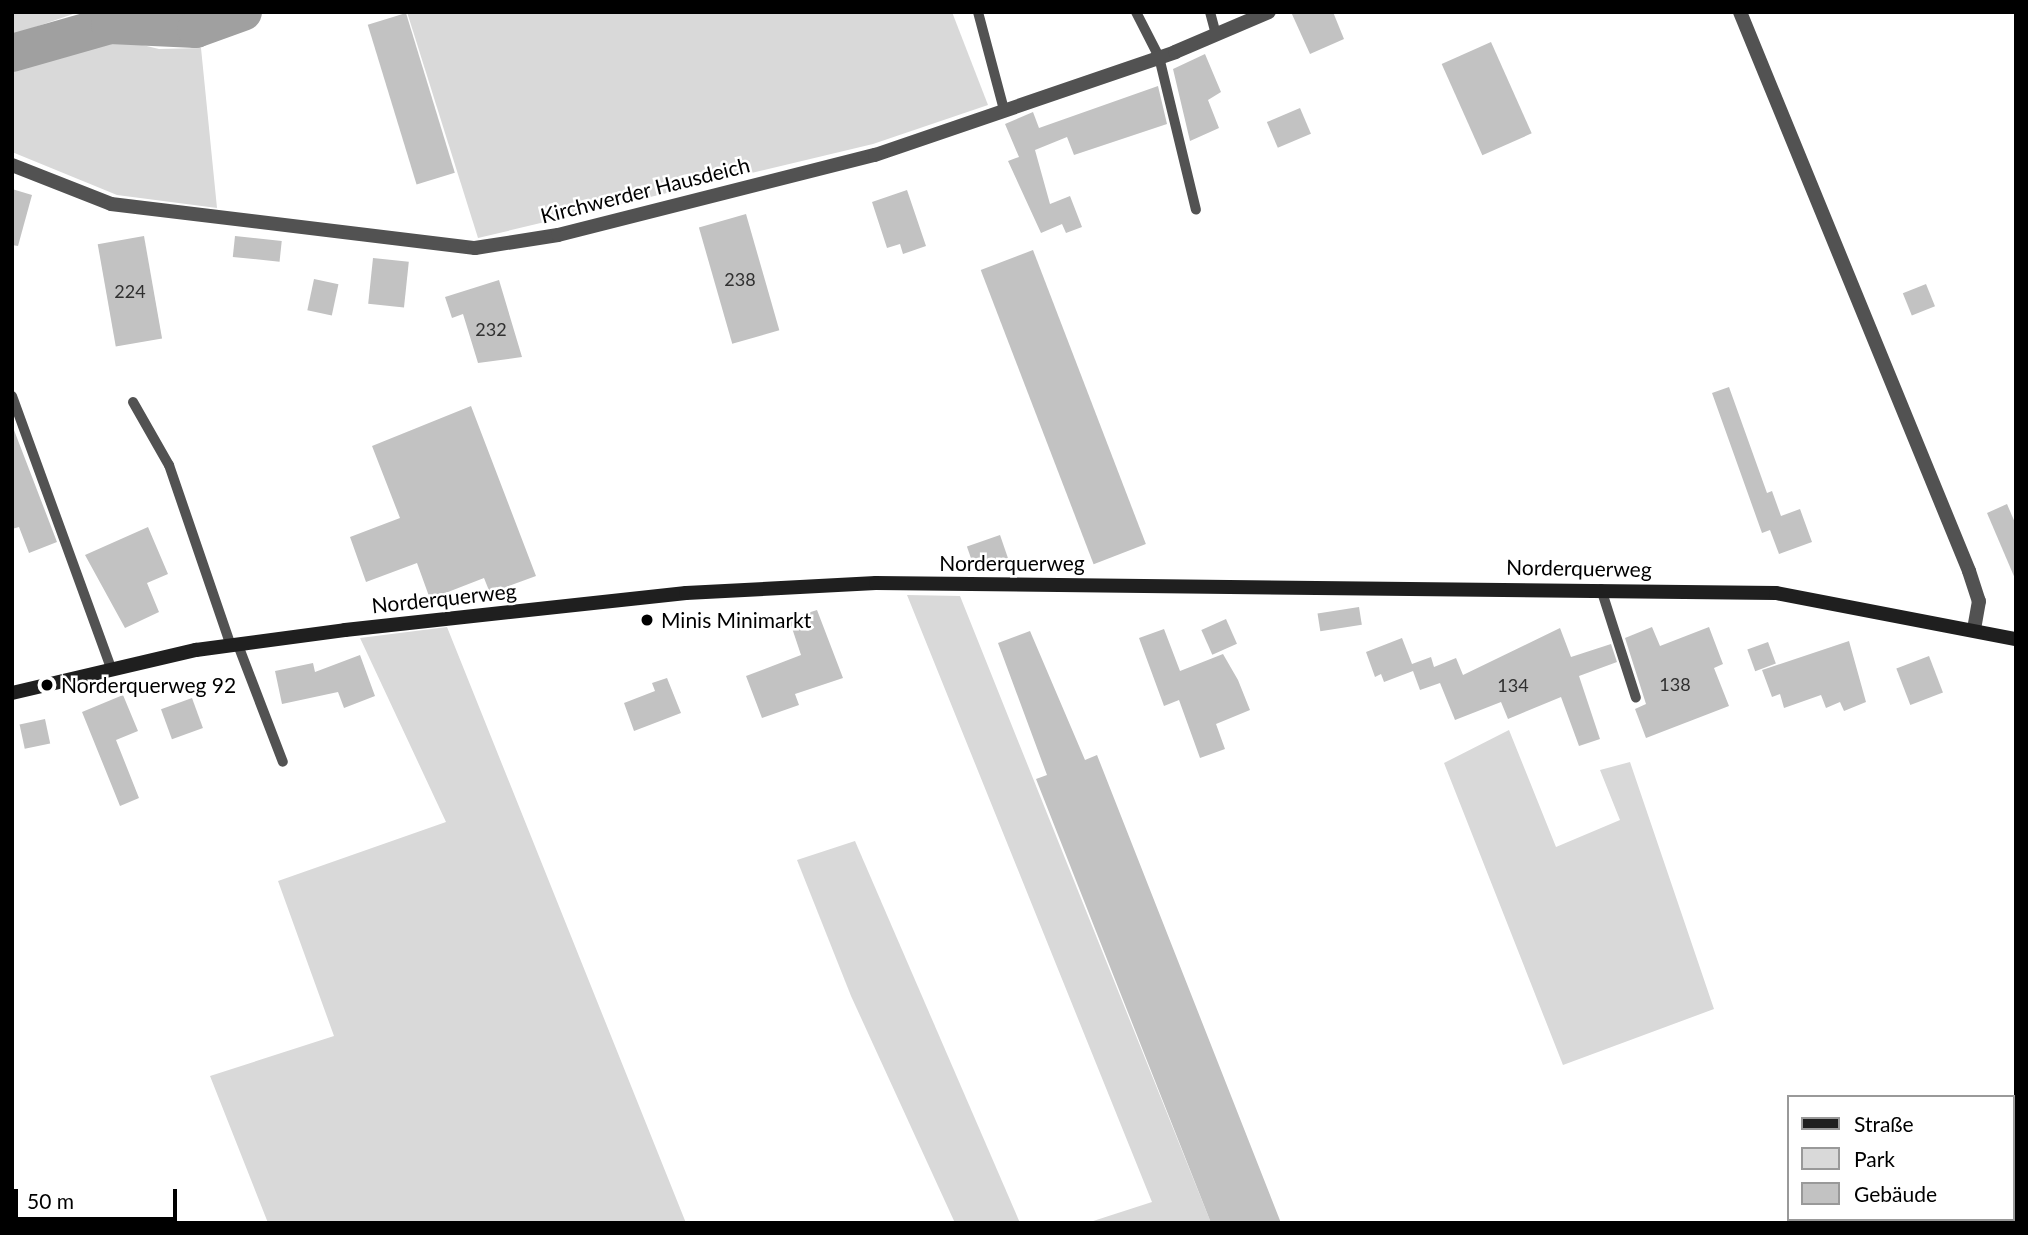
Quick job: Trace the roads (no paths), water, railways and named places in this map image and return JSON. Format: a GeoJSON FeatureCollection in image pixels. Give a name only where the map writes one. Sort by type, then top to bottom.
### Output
{"type":"FeatureCollection","features":[{"type":"Feature","properties":{"kind":"street","name":"Kirchwerder Hausdeich"},"geometry":{"type":"LineString","coordinates":[[12,165],[111,204],[475,248],[558,235],[875,155],[1159,57],[1269,12]]}},
{"type":"Feature","properties":{"kind":"street"},"geometry":{"type":"LineString","coordinates":[[1741,12],[1969,571],[1979,601],[1974,629]]}},
{"type":"Feature","properties":{"kind":"street","name":"Norderquerweg"},"geometry":{"type":"LineString","coordinates":[[12,693],[111,668],[234,645],[686,593],[876,583],[1776,593],[2016,639]]}},
{"type":"Feature","properties":{"kind":"lane"},"geometry":{"type":"LineString","coordinates":[[978,12],[1004,110]]}},
{"type":"Feature","properties":{"kind":"lane"},"geometry":{"type":"LineString","coordinates":[[1136,12],[1159,57],[1196,210]]}},
{"type":"Feature","properties":{"kind":"lane"},"geometry":{"type":"LineString","coordinates":[[1209,12],[1216,35]]}},
{"type":"Feature","properties":{"kind":"lane"},"geometry":{"type":"LineString","coordinates":[[12,396],[111,668]]}},
{"type":"Feature","properties":{"kind":"lane"},"geometry":{"type":"LineString","coordinates":[[133,402],[169,465],[234,645],[284,762]]}},
{"type":"Feature","properties":{"kind":"lane"},"geometry":{"type":"LineString","coordinates":[[1601,589],[1636,698]]}},
{"type":"Feature","properties":{"kind":"waterway"},"geometry":{"type":"LineString","coordinates":[[12,53],[110,25],[196,29],[243,12]]}},
{"type":"Feature","properties":{"kind":"place","name":"Minis Minimarkt"},"geometry":{"type":"Point","coordinates":[647,620]}},
{"type":"Feature","properties":{"kind":"place","name":"Norderquerweg 92"},"geometry":{"type":"Point","coordinates":[47,685]}}]}
